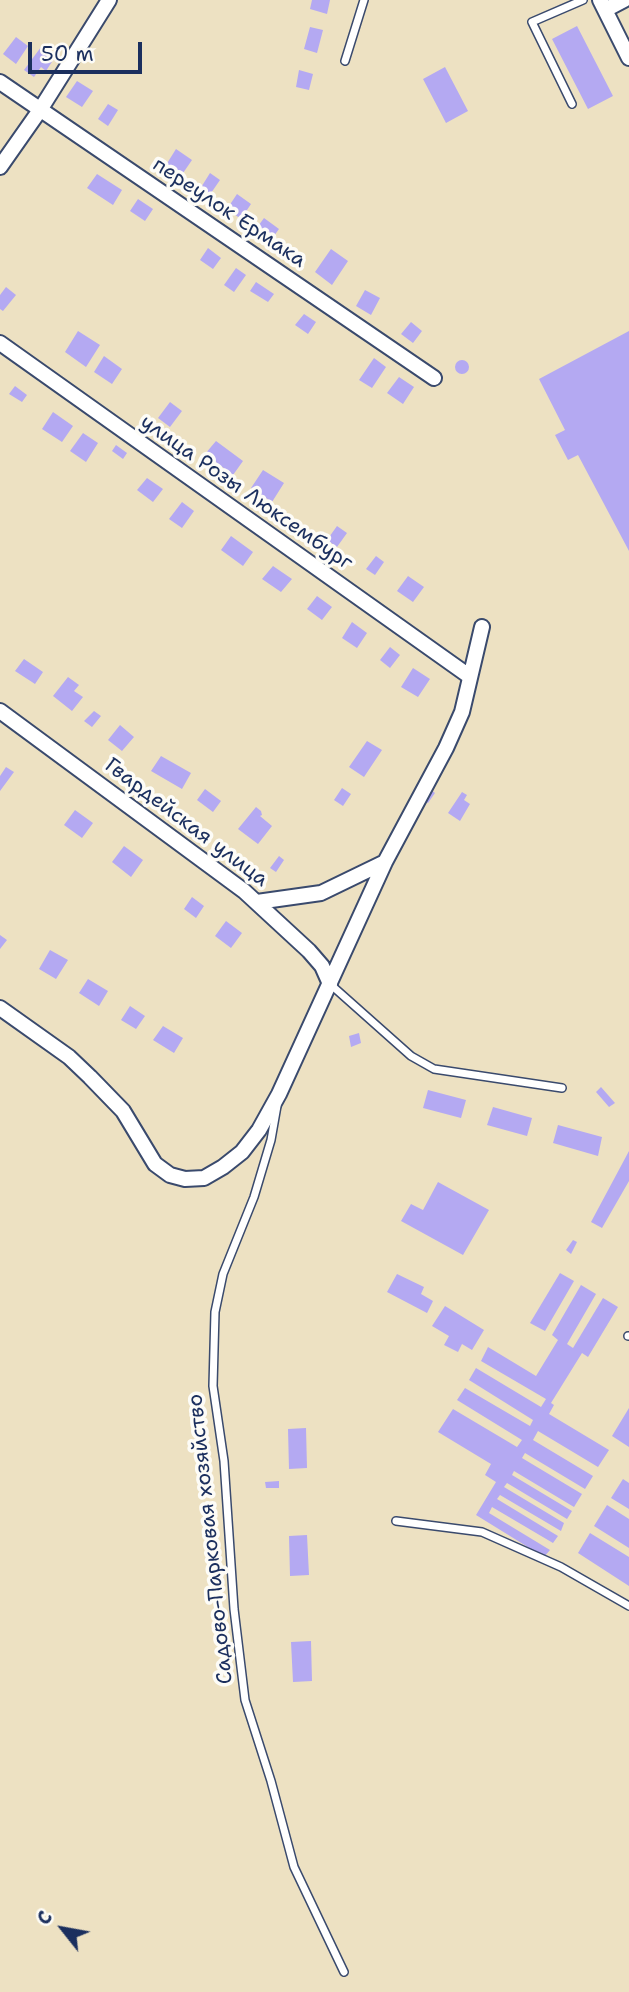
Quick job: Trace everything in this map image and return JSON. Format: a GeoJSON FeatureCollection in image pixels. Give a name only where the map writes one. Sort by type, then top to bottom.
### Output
{"type":"FeatureCollection","features":[{"type":"Feature","properties":{"kind":"street"},"geometry":{"type":"LineString","coordinates":[[0,167],[40,110],[109,0]]}},
{"type":"Feature","properties":{"kind":"street"},"geometry":{"type":"LineString","coordinates":[[624,0],[603,5],[629,58]]}},
{"type":"Feature","properties":{"kind":"street","name":"переулок Ермака"},"geometry":{"type":"LineString","coordinates":[[0,82],[434,378]]}},
{"type":"Feature","properties":{"kind":"street","name":"улица Розы Люксембург"},"geometry":{"type":"LineString","coordinates":[[0,343],[469,676]]}},
{"type":"Feature","properties":{"kind":"street"},"geometry":{"type":"LineString","coordinates":[[0,1008],[69,1057],[90,1077],[122,1111],[156,1164],[170,1175],[204,1178],[242,1152],[259,1130],[279,1094],[385,862],[446,748],[461,712],[481,627]]}},
{"type":"Feature","properties":{"kind":"street","name":"Гвардейская улица"},"geometry":{"type":"LineString","coordinates":[[0,711],[257,902],[309,951],[322,967],[330,984]]}},
{"type":"Feature","properties":{"kind":"street"},"geometry":{"type":"LineString","coordinates":[[257,902],[321,892],[385,862]]}},
{"type":"Feature","properties":{"kind":"lane"},"geometry":{"type":"LineString","coordinates":[[345,61],[364,0]]}},
{"type":"Feature","properties":{"kind":"lane"},"geometry":{"type":"LineString","coordinates":[[572,104],[532,22],[583,0]]}},
{"type":"Feature","properties":{"kind":"lane"},"geometry":{"type":"LineString","coordinates":[[330,984],[411,1056],[433,1069],[562,1088]]}},
{"type":"Feature","properties":{"kind":"lane","name":"Садово-Парковая хозяйство"},"geometry":{"type":"LineString","coordinates":[[279,1094],[271,1140],[254,1198],[223,1274],[215,1312],[213,1386],[224,1461],[234,1609],[245,1700],[271,1781],[294,1867],[344,1972]]}},
{"type":"Feature","properties":{"kind":"lane"},"geometry":{"type":"LineString","coordinates":[[397,1521],[482,1532],[561,1567],[629,1606]]}},
{"type":"Feature","properties":{"kind":"building"},"geometry":{"type":"Polygon","coordinates":[[[312,0],[330,0],[327,14],[310,9],[312,0]]]}},
{"type":"Feature","properties":{"kind":"building"},"geometry":{"type":"Polygon","coordinates":[[[577,26],[613,96],[588,109],[552,39],[577,26]]]}},
{"type":"Feature","properties":{"kind":"building"},"geometry":{"type":"Polygon","coordinates":[[[310,27],[323,30],[317,53],[304,49],[310,27]]]}},
{"type":"Feature","properties":{"kind":"building"},"geometry":{"type":"Polygon","coordinates":[[[16,37],[28,46],[16,64],[3,54],[16,37]]]}},
{"type":"Feature","properties":{"kind":"building"},"geometry":{"type":"Polygon","coordinates":[[[41,47],[55,57],[46,71],[41,67],[34,77],[24,70],[41,47]]]}},
{"type":"Feature","properties":{"kind":"building"},"geometry":{"type":"Polygon","coordinates":[[[445,67],[468,111],[446,123],[423,79],[445,67]]]}},
{"type":"Feature","properties":{"kind":"building"},"geometry":{"type":"Polygon","coordinates":[[[299,70],[313,74],[309,90],[296,87],[299,70]]]}},
{"type":"Feature","properties":{"kind":"building"},"geometry":{"type":"Polygon","coordinates":[[[77,81],[93,91],[82,107],[66,97],[77,81]]]}},
{"type":"Feature","properties":{"kind":"building"},"geometry":{"type":"Polygon","coordinates":[[[108,104],[118,110],[108,126],[98,119],[108,104]]]}},
{"type":"Feature","properties":{"kind":"building"},"geometry":{"type":"Polygon","coordinates":[[[176,149],[192,160],[181,176],[166,165],[176,149]]]}},
{"type":"Feature","properties":{"kind":"building"},"geometry":{"type":"Polygon","coordinates":[[[210,173],[220,180],[209,196],[200,189],[210,173]]]}},
{"type":"Feature","properties":{"kind":"building"},"geometry":{"type":"Polygon","coordinates":[[[97,174],[122,190],[113,205],[87,188],[97,174]]]}},
{"type":"Feature","properties":{"kind":"building"},"geometry":{"type":"Polygon","coordinates":[[[237,194],[251,204],[241,219],[227,209],[237,194]]]}},
{"type":"Feature","properties":{"kind":"building"},"geometry":{"type":"Polygon","coordinates":[[[138,199],[153,209],[145,221],[130,211],[138,199]]]}},
{"type":"Feature","properties":{"kind":"building"},"geometry":{"type":"Polygon","coordinates":[[[264,218],[279,229],[271,240],[256,229],[264,218]]]}},
{"type":"Feature","properties":{"kind":"building"},"geometry":{"type":"Polygon","coordinates":[[[208,248],[221,258],[213,269],[200,260],[208,248]]]}},
{"type":"Feature","properties":{"kind":"building"},"geometry":{"type":"Polygon","coordinates":[[[331,249],[348,261],[332,285],[315,272],[331,249]]]}},
{"type":"Feature","properties":{"kind":"building"},"geometry":{"type":"Polygon","coordinates":[[[236,268],[246,275],[234,292],[224,285],[236,268]]]}},
{"type":"Feature","properties":{"kind":"building"},"geometry":{"type":"Polygon","coordinates":[[[256,282],[274,294],[268,302],[250,291],[256,282]]]}},
{"type":"Feature","properties":{"kind":"building"},"geometry":{"type":"Polygon","coordinates":[[[6,287],[16,295],[3,311],[0,309],[0,295],[6,287]]]}},
{"type":"Feature","properties":{"kind":"building"},"geometry":{"type":"Polygon","coordinates":[[[365,290],[380,298],[371,315],[356,306],[365,290]]]}},
{"type":"Feature","properties":{"kind":"building"},"geometry":{"type":"Polygon","coordinates":[[[304,314],[316,322],[308,334],[295,325],[304,314]]]}},
{"type":"Feature","properties":{"kind":"building"},"geometry":{"type":"Polygon","coordinates":[[[411,322],[422,331],[413,343],[401,334],[411,322]]]}},
{"type":"Feature","properties":{"kind":"building"},"geometry":{"type":"Polygon","coordinates":[[[78,331],[100,345],[86,367],[65,352],[78,331]]]}},
{"type":"Feature","properties":{"kind":"building"},"geometry":{"type":"Polygon","coordinates":[[[629,331],[629,551],[578,455],[568,460],[555,435],[565,430],[539,379],[629,331]]]}},
{"type":"Feature","properties":{"kind":"building"},"geometry":{"type":"Polygon","coordinates":[[[104,356],[122,369],[112,384],[94,372],[104,356]]]}},
{"type":"Feature","properties":{"kind":"building"},"geometry":{"type":"Polygon","coordinates":[[[374,358],[386,367],[372,388],[359,380],[374,358]]]}},
{"type":"Feature","properties":{"kind":"building"},"geometry":{"type":"Polygon","coordinates":[[[462,360],[467,362],[467,372],[462,374],[457,372],[455,367],[457,362],[462,360]]]}},
{"type":"Feature","properties":{"kind":"building"},"geometry":{"type":"Polygon","coordinates":[[[399,377],[414,387],[403,404],[387,393],[399,377]]]}},
{"type":"Feature","properties":{"kind":"building"},"geometry":{"type":"Polygon","coordinates":[[[15,386],[27,395],[22,402],[9,394],[15,386]]]}},
{"type":"Feature","properties":{"kind":"building"},"geometry":{"type":"Polygon","coordinates":[[[170,402],[182,411],[170,427],[158,418],[170,402]]]}},
{"type":"Feature","properties":{"kind":"building"},"geometry":{"type":"Polygon","coordinates":[[[53,412],[73,426],[62,442],[42,429],[53,412]]]}},
{"type":"Feature","properties":{"kind":"building"},"geometry":{"type":"Polygon","coordinates":[[[83,433],[98,443],[86,462],[70,451],[83,433]]]}},
{"type":"Feature","properties":{"kind":"building"},"geometry":{"type":"Polygon","coordinates":[[[216,441],[243,461],[233,475],[205,454],[216,441]]]}},
{"type":"Feature","properties":{"kind":"building"},"geometry":{"type":"Polygon","coordinates":[[[116,445],[127,453],[123,459],[112,451],[116,445]]]}},
{"type":"Feature","properties":{"kind":"building"},"geometry":{"type":"Polygon","coordinates":[[[263,470],[284,483],[272,502],[251,488],[263,470]]]}},
{"type":"Feature","properties":{"kind":"building"},"geometry":{"type":"Polygon","coordinates":[[[147,478],[163,489],[153,502],[137,490],[147,478]]]}},
{"type":"Feature","properties":{"kind":"building"},"geometry":{"type":"Polygon","coordinates":[[[182,502],[194,511],[182,528],[169,519],[182,502]]]}},
{"type":"Feature","properties":{"kind":"building"},"geometry":{"type":"Polygon","coordinates":[[[337,526],[347,533],[337,547],[327,540],[337,526]]]}},
{"type":"Feature","properties":{"kind":"building"},"geometry":{"type":"Polygon","coordinates":[[[231,536],[253,552],[243,566],[221,550],[231,536]]]}},
{"type":"Feature","properties":{"kind":"building"},"geometry":{"type":"Polygon","coordinates":[[[376,556],[384,562],[375,575],[366,569],[376,556]]]}},
{"type":"Feature","properties":{"kind":"building"},"geometry":{"type":"Polygon","coordinates":[[[273,566],[292,579],[281,592],[262,579],[273,566]]]}},
{"type":"Feature","properties":{"kind":"building"},"geometry":{"type":"Polygon","coordinates":[[[408,576],[424,587],[413,602],[397,591],[408,576]]]}},
{"type":"Feature","properties":{"kind":"building"},"geometry":{"type":"Polygon","coordinates":[[[317,596],[332,607],[322,620],[307,609],[317,596]]]}},
{"type":"Feature","properties":{"kind":"building"},"geometry":{"type":"Polygon","coordinates":[[[352,622],[367,633],[357,648],[342,638],[352,622]]]}},
{"type":"Feature","properties":{"kind":"building"},"geometry":{"type":"Polygon","coordinates":[[[390,647],[400,655],[390,668],[380,660],[390,647]]]}},
{"type":"Feature","properties":{"kind":"building"},"geometry":{"type":"Polygon","coordinates":[[[24,659],[43,672],[35,684],[15,671],[24,659]]]}},
{"type":"Feature","properties":{"kind":"building"},"geometry":{"type":"Polygon","coordinates":[[[413,668],[430,679],[418,697],[401,687],[413,668]]]}},
{"type":"Feature","properties":{"kind":"building"},"geometry":{"type":"Polygon","coordinates":[[[68,677],[79,685],[74,691],[83,697],[72,711],[53,696],[68,677]]]}},
{"type":"Feature","properties":{"kind":"building"},"geometry":{"type":"Polygon","coordinates":[[[94,711],[101,716],[92,727],[84,721],[94,711]]]}},
{"type":"Feature","properties":{"kind":"building"},"geometry":{"type":"Polygon","coordinates":[[[120,725],[134,737],[122,751],[108,740],[120,725]]]}},
{"type":"Feature","properties":{"kind":"building"},"geometry":{"type":"Polygon","coordinates":[[[367,741],[382,750],[364,777],[349,767],[367,741]]]}},
{"type":"Feature","properties":{"kind":"building"},"geometry":{"type":"Polygon","coordinates":[[[161,756],[191,773],[182,789],[151,771],[161,756]]]}},
{"type":"Feature","properties":{"kind":"building"},"geometry":{"type":"Polygon","coordinates":[[[6,767],[14,772],[0,791],[0,776],[6,767]]]}},
{"type":"Feature","properties":{"kind":"building"},"geometry":{"type":"Polygon","coordinates":[[[342,788],[351,794],[343,806],[334,800],[342,788]]]}},
{"type":"Feature","properties":{"kind":"building"},"geometry":{"type":"Polygon","coordinates":[[[205,789],[221,801],[213,812],[197,800],[205,789]]]}},
{"type":"Feature","properties":{"kind":"building"},"geometry":{"type":"Polygon","coordinates":[[[430,789],[435,793],[428,803],[423,800],[430,789]]]}},
{"type":"Feature","properties":{"kind":"building"},"geometry":{"type":"Polygon","coordinates":[[[462,792],[467,795],[464,800],[470,804],[460,821],[448,813],[462,792]]]}},
{"type":"Feature","properties":{"kind":"building"},"geometry":{"type":"Polygon","coordinates":[[[256,807],[261,811],[260,816],[272,826],[258,844],[238,829],[256,807]]]}},
{"type":"Feature","properties":{"kind":"building"},"geometry":{"type":"Polygon","coordinates":[[[75,810],[93,823],[82,838],[64,825],[75,810]]]}},
{"type":"Feature","properties":{"kind":"building"},"geometry":{"type":"Polygon","coordinates":[[[124,846],[143,860],[131,877],[112,862],[124,846]]]}},
{"type":"Feature","properties":{"kind":"building"},"geometry":{"type":"Polygon","coordinates":[[[279,856],[284,860],[276,872],[270,868],[279,856]]]}},
{"type":"Feature","properties":{"kind":"building"},"geometry":{"type":"Polygon","coordinates":[[[192,897],[204,906],[196,918],[184,909],[192,897]]]}},
{"type":"Feature","properties":{"kind":"building"},"geometry":{"type":"Polygon","coordinates":[[[226,921],[242,933],[231,948],[215,936],[226,921]]]}},
{"type":"Feature","properties":{"kind":"building"},"geometry":{"type":"Polygon","coordinates":[[[0,935],[7,940],[0,949],[0,935]]]}},
{"type":"Feature","properties":{"kind":"building"},"geometry":{"type":"Polygon","coordinates":[[[50,950],[68,960],[56,979],[39,969],[50,950]]]}},
{"type":"Feature","properties":{"kind":"building"},"geometry":{"type":"Polygon","coordinates":[[[88,979],[108,991],[99,1006],[79,993],[88,979]]]}},
{"type":"Feature","properties":{"kind":"building"},"geometry":{"type":"Polygon","coordinates":[[[130,1006],[145,1016],[136,1029],[121,1020],[130,1006]]]}},
{"type":"Feature","properties":{"kind":"building"},"geometry":{"type":"Polygon","coordinates":[[[163,1026],[183,1038],[174,1053],[153,1040],[163,1026]]]}},
{"type":"Feature","properties":{"kind":"building"},"geometry":{"type":"Polygon","coordinates":[[[359,1033],[361,1043],[351,1047],[349,1036],[359,1033]]]}},
{"type":"Feature","properties":{"kind":"building"},"geometry":{"type":"Polygon","coordinates":[[[601,1087],[615,1103],[609,1107],[596,1092],[601,1087]]]}},
{"type":"Feature","properties":{"kind":"building"},"geometry":{"type":"Polygon","coordinates":[[[428,1090],[466,1100],[461,1118],[423,1108],[428,1090]]]}},
{"type":"Feature","properties":{"kind":"building"},"geometry":{"type":"Polygon","coordinates":[[[493,1107],[532,1118],[527,1136],[487,1125],[493,1107]]]}},
{"type":"Feature","properties":{"kind":"building"},"geometry":{"type":"Polygon","coordinates":[[[558,1125],[602,1137],[598,1156],[553,1143],[558,1125]]]}},
{"type":"Feature","properties":{"kind":"building"},"geometry":{"type":"Polygon","coordinates":[[[629,1151],[629,1181],[602,1228],[591,1222],[629,1151]]]}},
{"type":"Feature","properties":{"kind":"building"},"geometry":{"type":"Polygon","coordinates":[[[438,1182],[489,1210],[463,1255],[401,1221],[411,1204],[423,1210],[438,1182]]]}},
{"type":"Feature","properties":{"kind":"building"},"geometry":{"type":"Polygon","coordinates":[[[573,1240],[577,1242],[571,1254],[566,1250],[573,1240]]]}},
{"type":"Feature","properties":{"kind":"building"},"geometry":{"type":"Polygon","coordinates":[[[560,1273],[574,1281],[545,1331],[530,1323],[560,1273]]]}},
{"type":"Feature","properties":{"kind":"building"},"geometry":{"type":"Polygon","coordinates":[[[397,1274],[424,1287],[421,1294],[433,1301],[427,1313],[387,1292],[397,1274]]]}},
{"type":"Feature","properties":{"kind":"building"},"geometry":{"type":"Polygon","coordinates":[[[581,1285],[596,1294],[567,1344],[573,1348],[603,1298],[618,1307],[588,1357],[582,1353],[551,1403],[554,1405],[549,1414],[609,1450],[598,1467],[538,1431],[533,1440],[593,1476],[585,1489],[525,1453],[522,1458],[582,1494],[574,1507],[514,1471],[512,1475],[572,1511],[567,1519],[507,1483],[504,1487],[564,1523],[561,1531],[500,1495],[497,1499],[558,1536],[553,1543],[492,1507],[489,1513],[550,1550],[544,1557],[476,1515],[496,1482],[485,1475],[491,1464],[438,1432],[453,1409],[517,1447],[522,1440],[457,1400],[465,1388],[530,1426],[533,1420],[469,1380],[476,1368],[541,1407],[546,1399],[481,1361],[488,1347],[536,1376],[558,1340],[552,1335],[581,1285]]]}},
{"type":"Feature","properties":{"kind":"building"},"geometry":{"type":"Polygon","coordinates":[[[445,1306],[484,1330],[472,1350],[462,1344],[458,1352],[444,1345],[449,1336],[432,1326],[445,1306]]]}},
{"type":"Feature","properties":{"kind":"building"},"geometry":{"type":"Polygon","coordinates":[[[629,1408],[629,1447],[612,1436],[629,1408]]]}},
{"type":"Feature","properties":{"kind":"building"},"geometry":{"type":"Polygon","coordinates":[[[306,1428],[307,1468],[289,1469],[288,1429],[306,1428]]]}},
{"type":"Feature","properties":{"kind":"building"},"geometry":{"type":"Polygon","coordinates":[[[623,1479],[629,1483],[629,1509],[611,1498],[623,1479]]]}},
{"type":"Feature","properties":{"kind":"building"},"geometry":{"type":"Polygon","coordinates":[[[279,1481],[279,1488],[266,1488],[265,1482],[279,1481]]]}},
{"type":"Feature","properties":{"kind":"building"},"geometry":{"type":"Polygon","coordinates":[[[607,1505],[629,1519],[629,1548],[594,1526],[607,1505]]]}},
{"type":"Feature","properties":{"kind":"building"},"geometry":{"type":"Polygon","coordinates":[[[590,1533],[629,1557],[629,1586],[578,1553],[590,1533]]]}},
{"type":"Feature","properties":{"kind":"building"},"geometry":{"type":"Polygon","coordinates":[[[307,1535],[309,1575],[290,1576],[289,1536],[307,1535]]]}},
{"type":"Feature","properties":{"kind":"building"},"geometry":{"type":"Polygon","coordinates":[[[311,1641],[312,1681],[293,1682],[291,1642],[311,1641]]]}}]}
